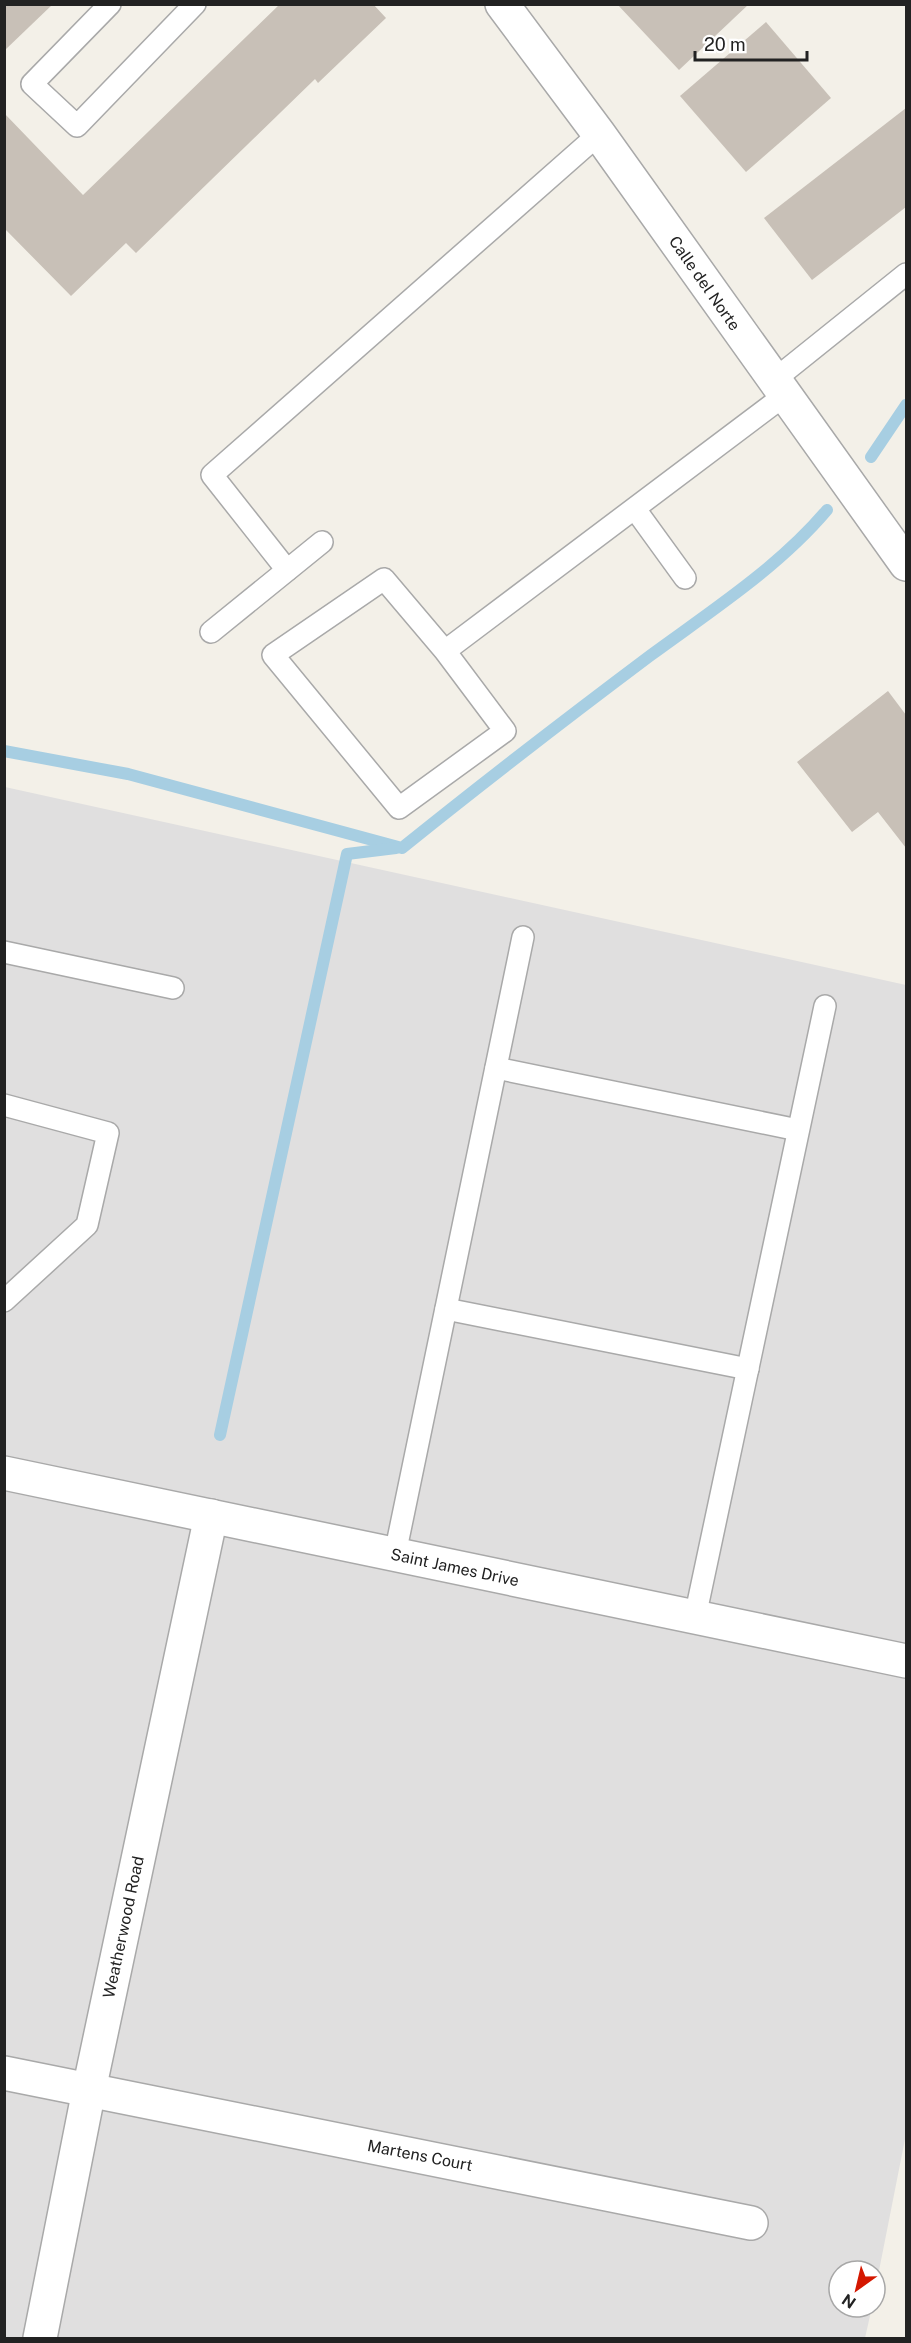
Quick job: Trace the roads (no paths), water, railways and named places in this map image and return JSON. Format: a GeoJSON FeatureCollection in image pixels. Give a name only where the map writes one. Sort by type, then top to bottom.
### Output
{"type":"FeatureCollection","features":[{"type":"Feature","properties":{"kind":"street","name":"Calle del Norte"},"geometry":{"type":"LineString","coordinates":[[502,4],[599,134],[906,564]]}},
{"type":"Feature","properties":{"kind":"street","name":"Saint James Drive"},"geometry":{"type":"LineString","coordinates":[[4,1473],[906,1661]]}},
{"type":"Feature","properties":{"kind":"street","name":"Weatherwood Road"},"geometry":{"type":"LineString","coordinates":[[40,2338],[89,2090],[211,1516]]}},
{"type":"Feature","properties":{"kind":"street","name":"Martens Court"},"geometry":{"type":"LineString","coordinates":[[4,2073],[751,2223]]}},
{"type":"Feature","properties":{"kind":"lane"},"geometry":{"type":"LineString","coordinates":[[110,4],[32,84],[77,126],[195,4]]}},
{"type":"Feature","properties":{"kind":"lane"},"geometry":{"type":"LineString","coordinates":[[287,570],[212,475],[599,134]]}},
{"type":"Feature","properties":{"kind":"lane"},"geometry":{"type":"LineString","coordinates":[[445,651],[635,509],[780,388],[906,274]]}},
{"type":"Feature","properties":{"kind":"lane"},"geometry":{"type":"LineString","coordinates":[[635,509],[685,578]]}},
{"type":"Feature","properties":{"kind":"lane"},"geometry":{"type":"LineString","coordinates":[[211,632],[322,542]]}},
{"type":"Feature","properties":{"kind":"lane"},"geometry":{"type":"LineString","coordinates":[[384,579],[445,651],[505,731],[399,808],[273,655],[384,579]]}},
{"type":"Feature","properties":{"kind":"lane"},"geometry":{"type":"LineString","coordinates":[[395,1554],[523,937]]}},
{"type":"Feature","properties":{"kind":"lane"},"geometry":{"type":"LineString","coordinates":[[4,952],[173,988]]}},
{"type":"Feature","properties":{"kind":"lane"},"geometry":{"type":"LineString","coordinates":[[695,1617],[825,1006]]}},
{"type":"Feature","properties":{"kind":"lane"},"geometry":{"type":"LineString","coordinates":[[496,1068],[798,1130]]}},
{"type":"Feature","properties":{"kind":"lane"},"geometry":{"type":"LineString","coordinates":[[4,1105],[108,1133],[87,1226],[4,1301]]}},
{"type":"Feature","properties":{"kind":"lane"},"geometry":{"type":"LineString","coordinates":[[446,1309],[748,1369]]}},
{"type":"Feature","properties":{"kind":"waterway"},"geometry":{"type":"LineString","coordinates":[[871,457],[906,405]]}},
{"type":"Feature","properties":{"kind":"waterway"},"geometry":{"type":"LineString","coordinates":[[4,751],[128,774],[402,848],[588,702],[744,587],[788,551],[827,510]]}},
{"type":"Feature","properties":{"kind":"waterway"},"geometry":{"type":"LineString","coordinates":[[220,1435],[347,854],[396,848]]}}]}
